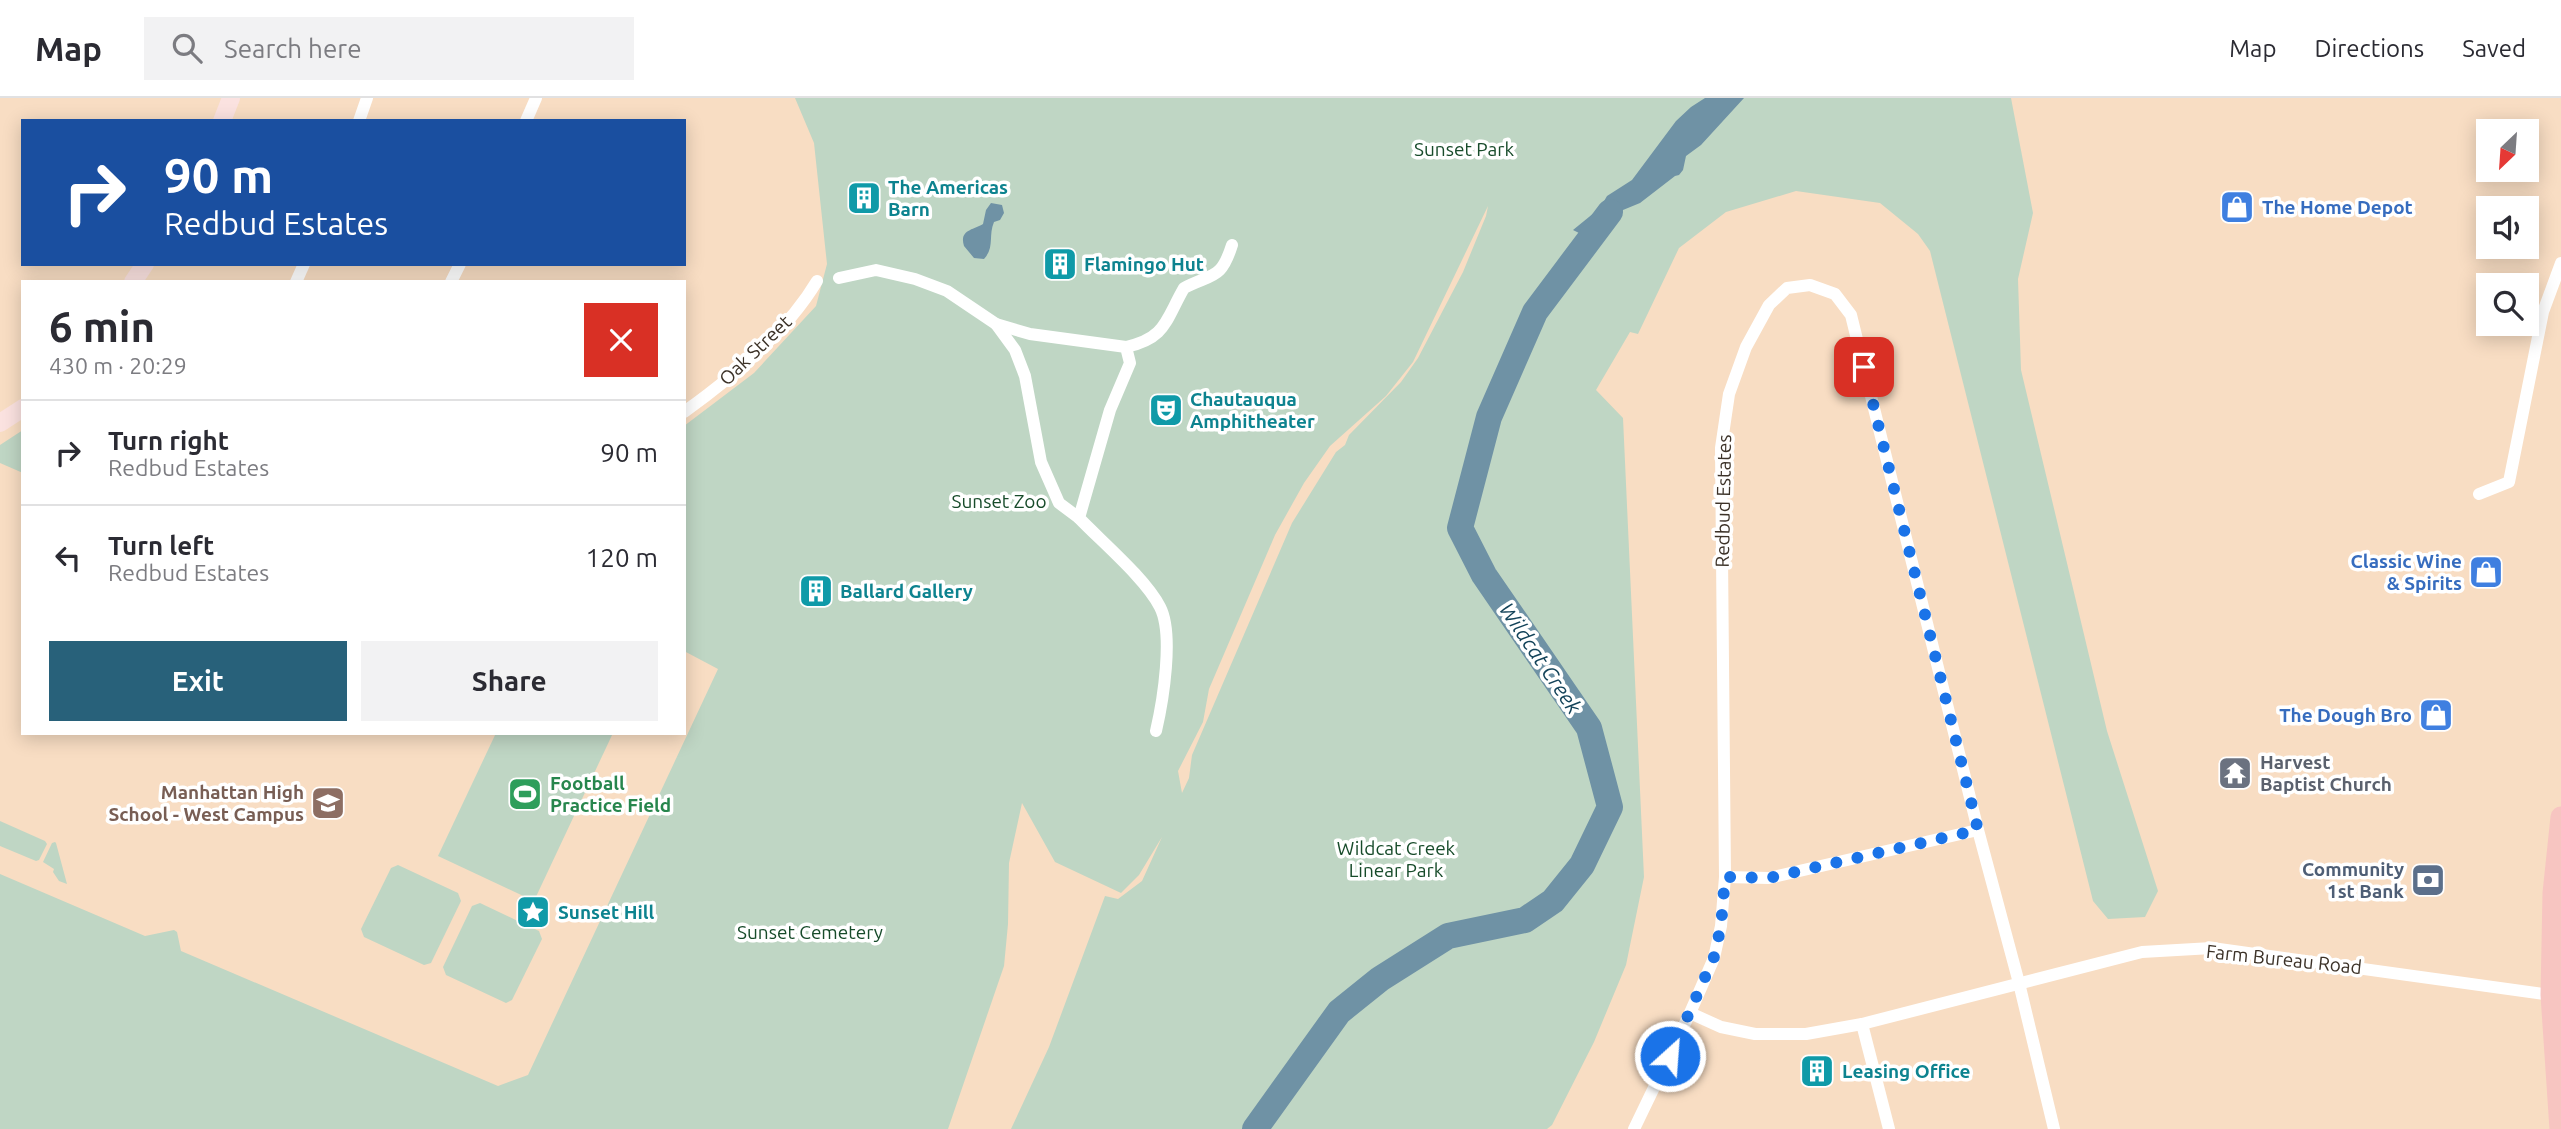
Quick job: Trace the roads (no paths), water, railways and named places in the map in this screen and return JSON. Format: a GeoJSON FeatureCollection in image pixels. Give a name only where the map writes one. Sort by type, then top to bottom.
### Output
{"type":"FeatureCollection","features":[{"type":"Feature","properties":{"kind":"main road"},"geometry":{"type":"LineString","coordinates":[[2560,1129],[2551,995],[2553,893],[2561,817]]}},
{"type":"Feature","properties":{"kind":"street"},"geometry":{"type":"LineString","coordinates":[[223,119],[232,98]]}},
{"type":"Feature","properties":{"kind":"street"},"geometry":{"type":"LineString","coordinates":[[360,119],[367,98]]}},
{"type":"Feature","properties":{"kind":"street"},"geometry":{"type":"LineString","coordinates":[[527,119],[536,98]]}},
{"type":"Feature","properties":{"kind":"street"},"geometry":{"type":"LineString","coordinates":[[839,278],[876,270],[915,279],[947,291],[996,324],[1030,334],[1126,347],[1144,343],[1158,335],[1184,288],[1214,277],[1222,269],[1232,245]]}},
{"type":"Feature","properties":{"kind":"street"},"geometry":{"type":"LineString","coordinates":[[2479,494],[2509,482],[2543,312],[2561,263]]}},
{"type":"Feature","properties":{"kind":"street","name":"Oak Street"},"geometry":{"type":"LineString","coordinates":[[686,410],[731,376],[757,351],[806,300],[817,281]]}},
{"type":"Feature","properties":{"kind":"street","name":"Redbud Estates"},"geometry":{"type":"LineString","coordinates":[[1634,1129],[1714,957],[1721,926],[1725,877],[1721,448],[1729,394],[1746,347],[1769,304],[1787,288],[1811,285],[1835,294],[1851,315],[2054,1129]]}},
{"type":"Feature","properties":{"kind":"street"},"geometry":{"type":"LineString","coordinates":[[996,324],[1015,350],[1025,376],[1041,462],[1059,503],[1079,518],[1150,590],[1161,608],[1167,631],[1162,708],[1156,731]]}},
{"type":"Feature","properties":{"kind":"street"},"geometry":{"type":"LineString","coordinates":[[1079,518],[1110,411],[1130,363],[1126,347]]}},
{"type":"Feature","properties":{"kind":"street"},"geometry":{"type":"LineString","coordinates":[[0,423],[21,409]]}},
{"type":"Feature","properties":{"kind":"street"},"geometry":{"type":"LineString","coordinates":[[1725,877],[1769,878],[1978,830]]}},
{"type":"Feature","properties":{"kind":"street","name":"Farm Bureau Road"},"geometry":{"type":"LineString","coordinates":[[2019,983],[2141,953],[2212,948],[2551,995]]}},
{"type":"Feature","properties":{"kind":"street"},"geometry":{"type":"LineString","coordinates":[[1690,1013],[1721,1027],[1755,1034],[1805,1034],[1863,1024],[2019,983]]}},
{"type":"Feature","properties":{"kind":"street"},"geometry":{"type":"LineString","coordinates":[[1863,1024],[1889,1129]]}},
{"type":"Feature","properties":{"kind":"water"},"geometry":{"type":"Polygon","coordinates":[[[1705,98],[1744,98],[1701,145],[1686,156],[1679,175],[1640,203],[1623,210],[1597,242],[1573,230],[1600,208],[1607,196],[1632,180],[1676,121],[1705,98]]]}},
{"type":"Feature","properties":{"kind":"water"},"geometry":{"type":"Polygon","coordinates":[[[991,203],[1002,205],[1004,213],[1000,220],[994,222],[987,255],[984,259],[974,258],[964,246],[963,237],[968,231],[983,224],[986,210],[991,203]]]}},
{"type":"Feature","properties":{"kind":"waterway","name":"Wildcat Creek"},"geometry":{"type":"LineString","coordinates":[[1255,1129],[1339,1012],[1380,979],[1448,936],[1525,920],[1553,901],[1582,865],[1610,807],[1589,728],[1484,575],[1460,528],[1489,417],[1535,312],[1610,212]]}},
{"type":"Feature","properties":{"kind":"place","name":"The Americas Barn"},"geometry":{"type":"Point","coordinates":[864,198]}},
{"type":"Feature","properties":{"kind":"place","name":"The Home Depot"},"geometry":{"type":"Point","coordinates":[2237,207]}},
{"type":"Feature","properties":{"kind":"place","name":"Flamingo Hut"},"geometry":{"type":"Point","coordinates":[1060,264]}},
{"type":"Feature","properties":{"kind":"place","name":"Chautauqua Amphitheater"},"geometry":{"type":"Point","coordinates":[1166,410]}},
{"type":"Feature","properties":{"kind":"place","name":"Classic Wine & Spirits"},"geometry":{"type":"Point","coordinates":[2486,572]}},
{"type":"Feature","properties":{"kind":"place","name":"Ballard Gallery"},"geometry":{"type":"Point","coordinates":[816,591]}},
{"type":"Feature","properties":{"kind":"place","name":"The Dough Bro"},"geometry":{"type":"Point","coordinates":[2436,715]}},
{"type":"Feature","properties":{"kind":"place","name":"Harvest Baptist Church"},"geometry":{"type":"Point","coordinates":[2235,773]}},
{"type":"Feature","properties":{"kind":"place","name":"Football Practice Field"},"geometry":{"type":"Point","coordinates":[525,794]}},
{"type":"Feature","properties":{"kind":"place","name":"Manhattan High School - West Campus"},"geometry":{"type":"Point","coordinates":[328,803]}},
{"type":"Feature","properties":{"kind":"place","name":"Community 1st Bank"},"geometry":{"type":"Point","coordinates":[2428,880]}},
{"type":"Feature","properties":{"kind":"place","name":"Sunset Hill"},"geometry":{"type":"Point","coordinates":[533,912]}},
{"type":"Feature","properties":{"kind":"place","name":"Leasing Office"},"geometry":{"type":"Point","coordinates":[1817,1071]}},
{"type":"Feature","properties":{"kind":"park label","name":"Sunset Park"},"geometry":{"type":"Point","coordinates":[1464,149]}},
{"type":"Feature","properties":{"kind":"park label","name":"Sunset Zoo"},"geometry":{"type":"Point","coordinates":[999,501]}},
{"type":"Feature","properties":{"kind":"park label","name":"Wildcat Creek Linear Park"},"geometry":{"type":"Point","coordinates":[1396,859]}},
{"type":"Feature","properties":{"kind":"park label","name":"Sunset Cemetery"},"geometry":{"type":"Point","coordinates":[810,932]}}]}
